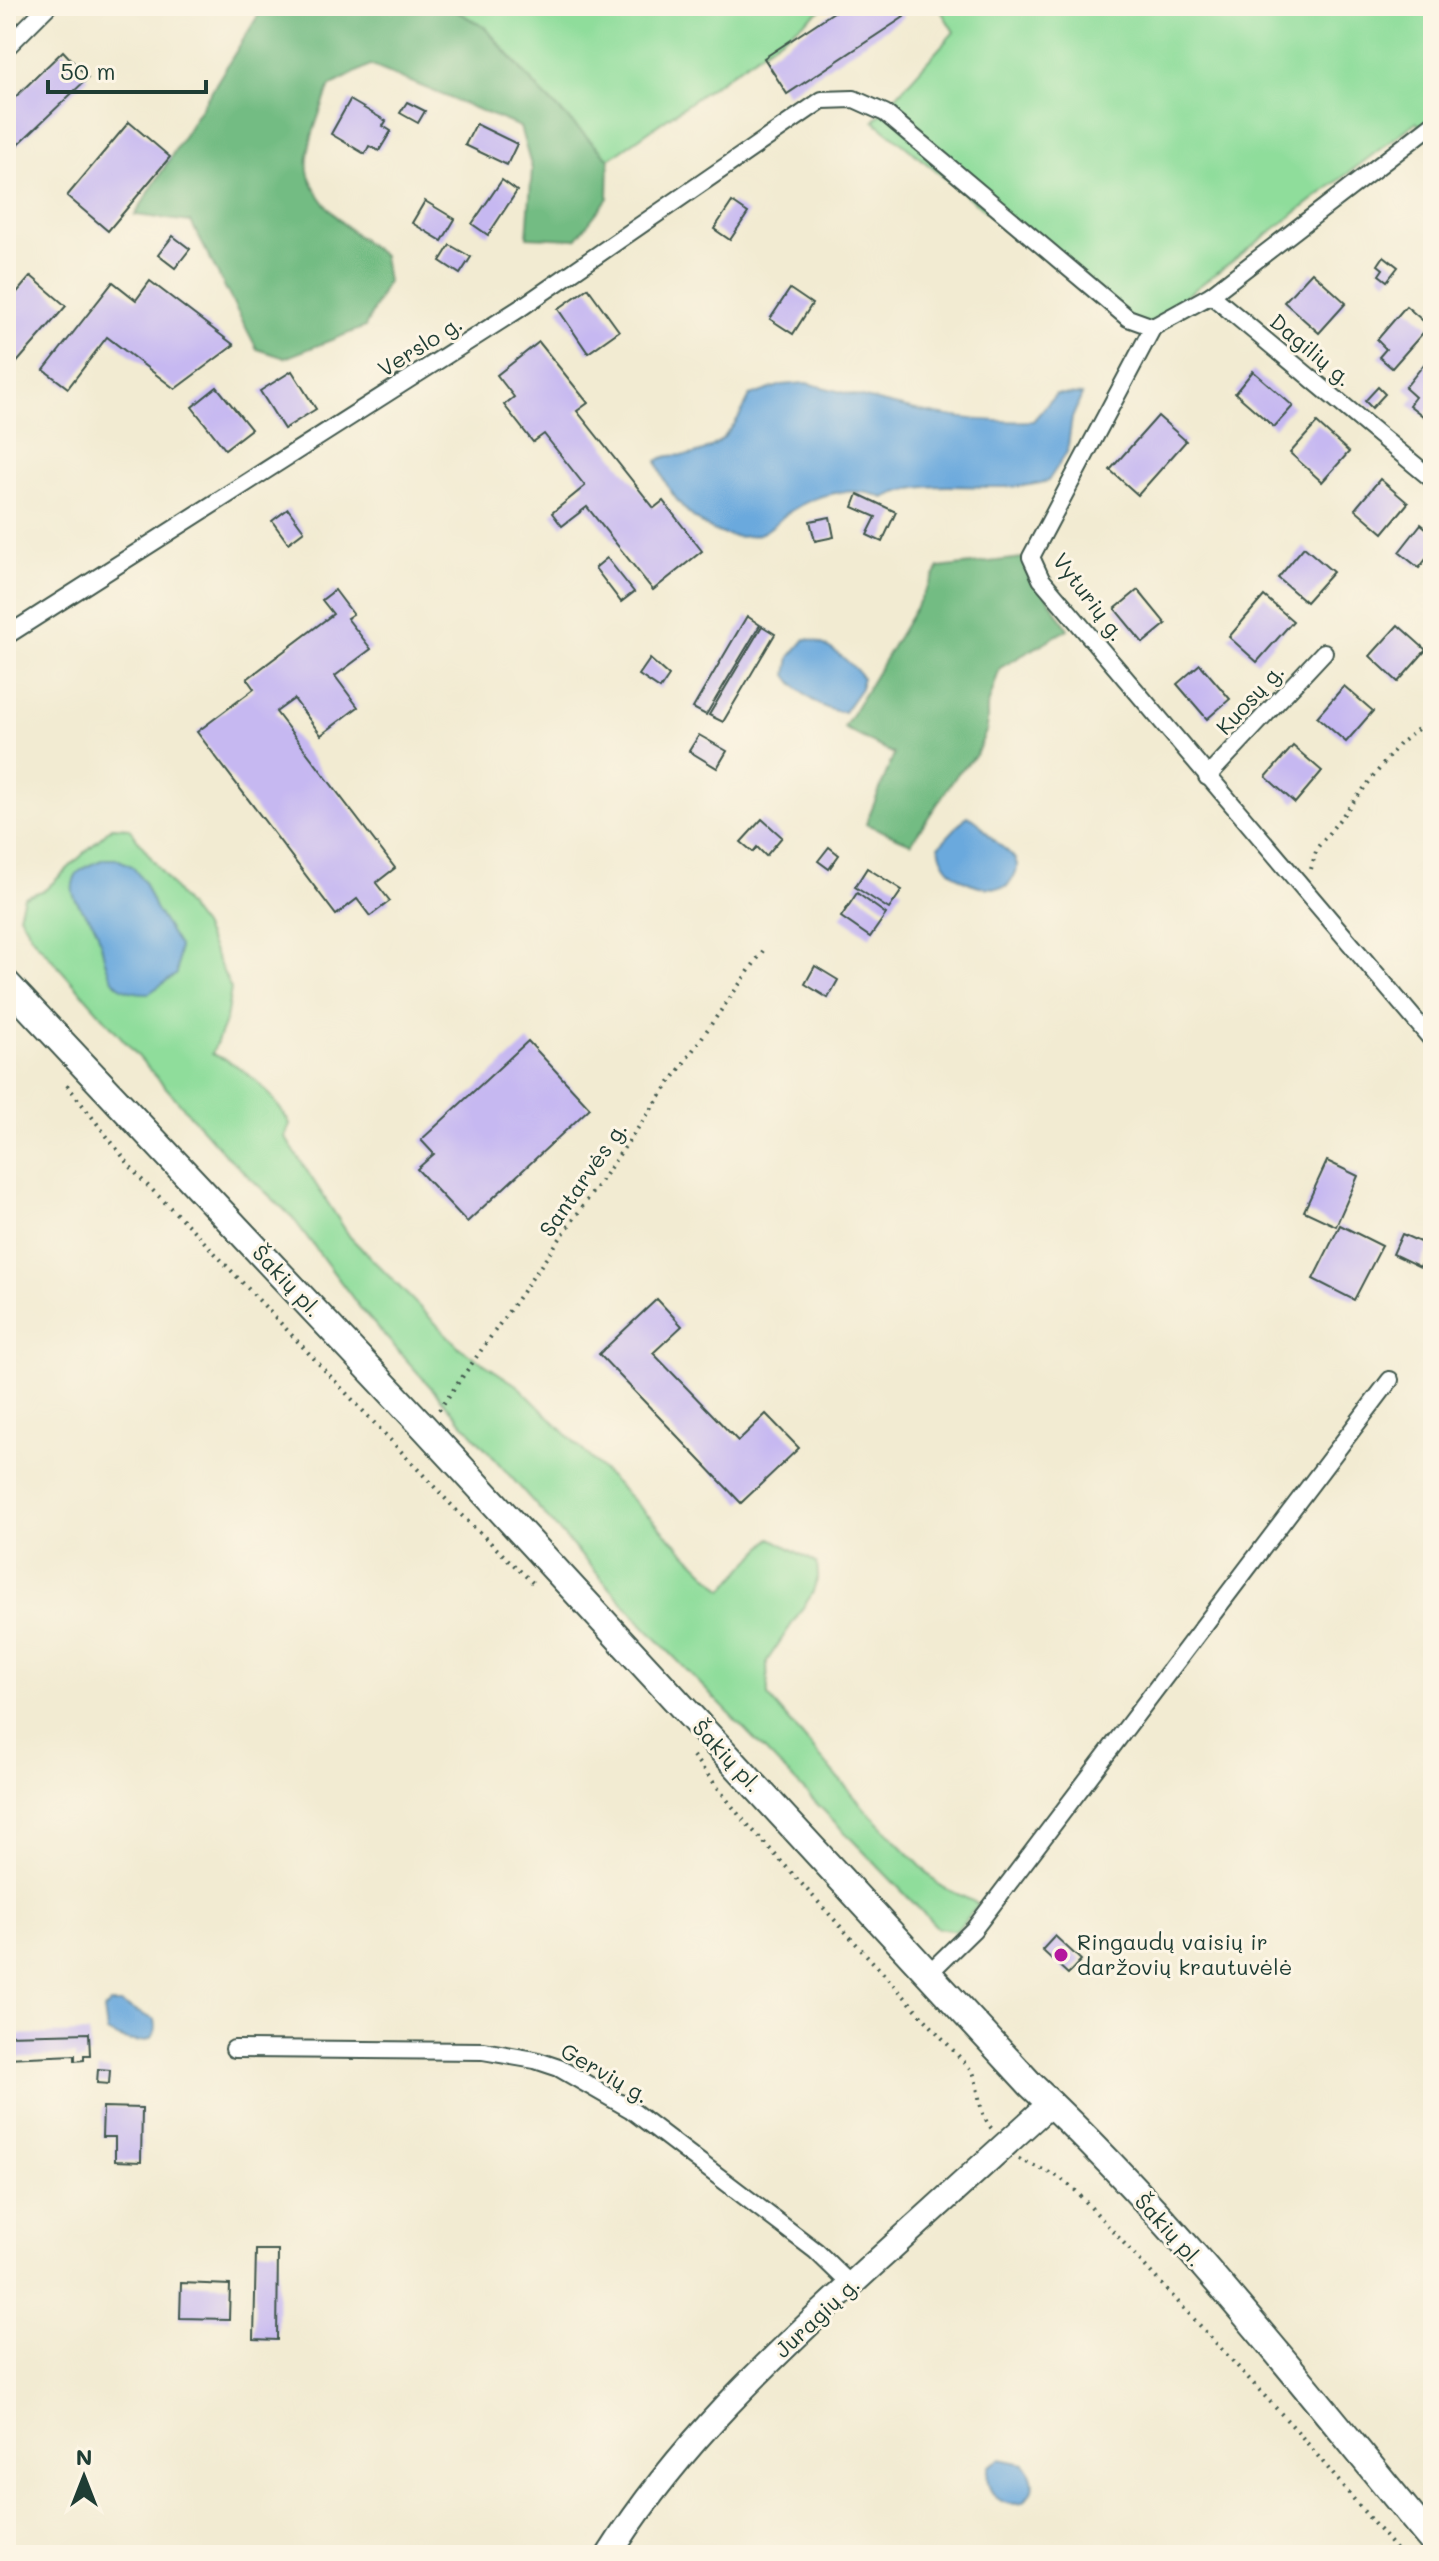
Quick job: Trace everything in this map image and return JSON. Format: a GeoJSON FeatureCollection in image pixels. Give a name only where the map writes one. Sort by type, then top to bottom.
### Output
{"type":"FeatureCollection","features":[{"type":"Feature","properties":{"kind":"main road","name":"Šakių pl."},"geometry":{"type":"LineString","coordinates":[[6,983],[423,1426],[928,1974],[1051,2103],[1253,2325],[1433,2542]]}},
{"type":"Feature","properties":{"kind":"main road","name":"Juragių g."},"geometry":{"type":"LineString","coordinates":[[609,2555],[690,2447],[738,2394],[851,2285],[1051,2103]]}},
{"type":"Feature","properties":{"kind":"street"},"geometry":{"type":"LineString","coordinates":[[6,48],[48,6]]}},
{"type":"Feature","properties":{"kind":"street","name":"Verslo g."},"geometry":{"type":"LineString","coordinates":[[6,636],[519,309],[822,100],[854,99],[885,113],[1128,318],[1153,327]]}},
{"type":"Feature","properties":{"kind":"street"},"geometry":{"type":"LineString","coordinates":[[1153,327],[1211,295],[1433,124]]}},
{"type":"Feature","properties":{"kind":"street","name":"Dagilių g."},"geometry":{"type":"LineString","coordinates":[[1211,295],[1433,480]]}},
{"type":"Feature","properties":{"kind":"street","name":"Vyturių g."},"geometry":{"type":"LineString","coordinates":[[1153,327],[1031,557],[1041,579],[1433,1041]]}},
{"type":"Feature","properties":{"kind":"street","name":"Kuosų g."},"geometry":{"type":"LineString","coordinates":[[1207,777],[1324,652]]}},
{"type":"Feature","properties":{"kind":"street"},"geometry":{"type":"LineString","coordinates":[[928,1974],[974,1929],[1390,1380]]}},
{"type":"Feature","properties":{"kind":"street","name":"Gervių g."},"geometry":{"type":"LineString","coordinates":[[234,2049],[483,2051],[535,2060],[559,2068],[630,2109],[816,2251],[851,2285]]}},
{"type":"Feature","properties":{"kind":"path"},"geometry":{"type":"LineString","coordinates":[[1305,890],[1317,848],[1399,744],[1433,717]]}},
{"type":"Feature","properties":{"kind":"path","name":"Santarvės g."},"geometry":{"type":"LineString","coordinates":[[423,1426],[446,1403],[765,948]]}},
{"type":"Feature","properties":{"kind":"path"},"geometry":{"type":"LineString","coordinates":[[64,1081],[157,1196],[193,1230],[458,1512],[534,1584]]}},
{"type":"Feature","properties":{"kind":"path"},"geometry":{"type":"LineString","coordinates":[[687,1749],[739,1815],[973,2072],[984,2121],[1024,2164],[1059,2177],[1074,2189],[1298,2432],[1400,2555]]}},
{"type":"Feature","properties":{"kind":"green space"},"geometry":{"type":"Polygon","coordinates":[[[264,6],[447,6],[484,27],[541,92],[609,159],[608,198],[576,239],[527,237],[532,169],[520,127],[370,65],[330,86],[314,130],[308,166],[315,188],[330,211],[383,256],[387,282],[365,327],[285,358],[257,349],[191,222],[135,215],[264,6]]]}},
{"type":"Feature","properties":{"kind":"green space"},"geometry":{"type":"Polygon","coordinates":[[[447,6],[827,6],[609,159],[541,92],[485,27],[447,6]]]}},
{"type":"Feature","properties":{"kind":"green space"},"geometry":{"type":"Polygon","coordinates":[[[938,6],[1433,6],[1433,139],[1416,122],[1137,333],[874,121],[954,32],[938,6]]]}},
{"type":"Feature","properties":{"kind":"green space"},"geometry":{"type":"Polygon","coordinates":[[[1022,558],[1068,629],[1000,668],[987,708],[987,729],[976,755],[958,773],[911,843],[866,824],[894,754],[844,728],[939,568],[1022,558]]]}},
{"type":"Feature","properties":{"kind":"green space"},"geometry":{"type":"Polygon","coordinates":[[[112,827],[129,828],[202,926],[231,989],[226,1019],[212,1054],[247,1073],[275,1102],[290,1124],[285,1137],[350,1237],[460,1348],[518,1386],[723,1590],[771,1538],[817,1563],[818,1577],[812,1594],[767,1661],[768,1696],[865,1809],[940,1886],[979,1904],[956,1931],[938,1928],[644,1626],[361,1309],[292,1217],[225,1154],[32,937],[19,915],[24,897],[45,890],[112,827]]]}},
{"type":"Feature","properties":{"kind":"water"},"geometry":{"type":"Polygon","coordinates":[[[806,383],[918,411],[1003,421],[1033,421],[1056,394],[1082,395],[1072,418],[1067,452],[1048,481],[1007,487],[923,487],[884,498],[860,492],[835,493],[800,505],[759,534],[742,537],[725,535],[694,518],[671,491],[657,461],[694,454],[714,446],[735,423],[750,396],[782,385],[806,383]]]}},
{"type":"Feature","properties":{"kind":"water"},"geometry":{"type":"Polygon","coordinates":[[[805,639],[820,643],[836,653],[862,677],[861,688],[844,712],[812,700],[787,675],[790,657],[805,639]]]}},
{"type":"Feature","properties":{"kind":"water"},"geometry":{"type":"Polygon","coordinates":[[[967,816],[978,822],[1014,858],[1017,870],[1006,887],[984,887],[964,880],[947,866],[942,857],[939,846],[967,816]]]}},
{"type":"Feature","properties":{"kind":"water"},"geometry":{"type":"Polygon","coordinates":[[[104,859],[117,859],[132,866],[179,946],[177,974],[149,993],[126,990],[114,981],[96,928],[73,894],[78,872],[104,859]]]}},
{"type":"Feature","properties":{"kind":"water"},"geometry":{"type":"Polygon","coordinates":[[[110,2004],[121,2004],[155,2020],[153,2037],[131,2041],[107,2032],[104,2010],[110,2004]]]}},
{"type":"Feature","properties":{"kind":"water"},"geometry":{"type":"Polygon","coordinates":[[[1000,2459],[1024,2464],[1030,2474],[1032,2489],[1022,2503],[1005,2502],[990,2489],[989,2466],[1000,2459]]]}},
{"type":"Feature","properties":{"kind":"building"},"geometry":{"type":"Polygon","coordinates":[[[843,6],[896,6],[904,17],[787,94],[764,58],[843,6]]]}},
{"type":"Feature","properties":{"kind":"building"},"geometry":{"type":"Polygon","coordinates":[[[63,51],[88,78],[6,156],[6,106],[63,51]]]}},
{"type":"Feature","properties":{"kind":"building"},"geometry":{"type":"Polygon","coordinates":[[[350,100],[386,121],[383,126],[391,131],[379,151],[369,146],[365,154],[331,134],[350,100]]]}},
{"type":"Feature","properties":{"kind":"building"},"geometry":{"type":"Polygon","coordinates":[[[407,102],[425,111],[418,123],[400,113],[407,102]]]}},
{"type":"Feature","properties":{"kind":"building"},"geometry":{"type":"Polygon","coordinates":[[[129,122],[170,157],[108,231],[67,196],[129,122]]]}},
{"type":"Feature","properties":{"kind":"building"},"geometry":{"type":"Polygon","coordinates":[[[476,124],[517,144],[507,165],[465,145],[476,124]]]}},
{"type":"Feature","properties":{"kind":"building"},"geometry":{"type":"Polygon","coordinates":[[[502,180],[517,191],[488,235],[472,224],[502,180]]]}},
{"type":"Feature","properties":{"kind":"building"},"geometry":{"type":"Polygon","coordinates":[[[425,201],[455,219],[442,241],[412,223],[425,201]]]}},
{"type":"Feature","properties":{"kind":"building"},"geometry":{"type":"Polygon","coordinates":[[[732,202],[748,213],[730,240],[714,229],[732,202]]]}},
{"type":"Feature","properties":{"kind":"building"},"geometry":{"type":"Polygon","coordinates":[[[173,236],[190,249],[175,268],[158,255],[173,236]]]}},
{"type":"Feature","properties":{"kind":"building"},"geometry":{"type":"Polygon","coordinates":[[[450,245],[471,257],[460,274],[440,261],[450,245]]]}},
{"type":"Feature","properties":{"kind":"building"},"geometry":{"type":"Polygon","coordinates":[[[1384,256],[1398,267],[1387,281],[1379,275],[1383,269],[1378,265],[1384,256]]]}},
{"type":"Feature","properties":{"kind":"building"},"geometry":{"type":"Polygon","coordinates":[[[1312,272],[1346,303],[1319,333],[1284,302],[1312,272]]]}},
{"type":"Feature","properties":{"kind":"building"},"geometry":{"type":"Polygon","coordinates":[[[31,276],[66,306],[6,375],[6,305],[31,276]]]}},
{"type":"Feature","properties":{"kind":"building"},"geometry":{"type":"Polygon","coordinates":[[[150,281],[234,345],[175,389],[107,337],[68,388],[44,370],[113,282],[136,300],[150,281]]]}},
{"type":"Feature","properties":{"kind":"building"},"geometry":{"type":"Polygon","coordinates":[[[588,288],[619,331],[588,353],[558,309],[588,288]]]}},
{"type":"Feature","properties":{"kind":"building"},"geometry":{"type":"Polygon","coordinates":[[[790,289],[812,304],[793,334],[770,319],[790,289]]]}},
{"type":"Feature","properties":{"kind":"building"},"geometry":{"type":"Polygon","coordinates":[[[1406,306],[1429,326],[1392,368],[1379,357],[1386,349],[1377,340],[1406,306]]]}},
{"type":"Feature","properties":{"kind":"building"},"geometry":{"type":"Polygon","coordinates":[[[539,342],[588,403],[577,411],[654,508],[663,501],[702,551],[653,590],[587,507],[562,526],[552,513],[585,486],[544,434],[533,442],[504,405],[514,397],[497,375],[539,342]]]}},
{"type":"Feature","properties":{"kind":"building"},"geometry":{"type":"Polygon","coordinates":[[[1433,353],[1433,404],[1423,416],[1409,405],[1415,397],[1405,388],[1433,353]]]}},
{"type":"Feature","properties":{"kind":"building"},"geometry":{"type":"Polygon","coordinates":[[[292,371],[316,409],[284,429],[260,391],[292,371]]]}},
{"type":"Feature","properties":{"kind":"building"},"geometry":{"type":"Polygon","coordinates":[[[1253,371],[1293,406],[1274,427],[1235,393],[1253,371]]]}},
{"type":"Feature","properties":{"kind":"building"},"geometry":{"type":"Polygon","coordinates":[[[217,387],[251,429],[225,449],[192,407],[217,387]]]}},
{"type":"Feature","properties":{"kind":"building"},"geometry":{"type":"Polygon","coordinates":[[[1378,387],[1385,394],[1372,408],[1365,401],[1378,387]]]}},
{"type":"Feature","properties":{"kind":"building"},"geometry":{"type":"Polygon","coordinates":[[[1158,416],[1186,441],[1138,495],[1110,470],[1158,416]]]}},
{"type":"Feature","properties":{"kind":"building"},"geometry":{"type":"Polygon","coordinates":[[[1317,423],[1349,452],[1322,482],[1290,453],[1317,423]]]}},
{"type":"Feature","properties":{"kind":"building"},"geometry":{"type":"Polygon","coordinates":[[[1380,479],[1408,503],[1383,533],[1355,509],[1380,479]]]}},
{"type":"Feature","properties":{"kind":"building"},"geometry":{"type":"Polygon","coordinates":[[[858,494],[896,512],[882,542],[867,535],[876,517],[853,507],[858,494]]]}},
{"type":"Feature","properties":{"kind":"building"},"geometry":{"type":"Polygon","coordinates":[[[288,509],[304,531],[288,543],[272,521],[288,509]]]}},
{"type":"Feature","properties":{"kind":"building"},"geometry":{"type":"Polygon","coordinates":[[[830,517],[834,537],[815,541],[810,521],[830,517]]]}},
{"type":"Feature","properties":{"kind":"building"},"geometry":{"type":"Polygon","coordinates":[[[1421,524],[1433,534],[1433,550],[1419,568],[1399,552],[1421,524]]]}},
{"type":"Feature","properties":{"kind":"building"},"geometry":{"type":"Polygon","coordinates":[[[1304,547],[1333,572],[1306,602],[1278,578],[1304,547]]]}},
{"type":"Feature","properties":{"kind":"building"},"geometry":{"type":"Polygon","coordinates":[[[607,558],[634,592],[621,602],[595,568],[607,558]]]}},
{"type":"Feature","properties":{"kind":"building"},"geometry":{"type":"Polygon","coordinates":[[[335,590],[353,614],[347,618],[371,649],[335,676],[358,707],[321,735],[294,699],[276,712],[395,868],[376,883],[390,901],[370,916],[357,899],[336,915],[197,732],[254,689],[247,679],[333,614],[322,600],[335,590]]]}},
{"type":"Feature","properties":{"kind":"building"},"geometry":{"type":"Polygon","coordinates":[[[1138,590],[1166,624],[1143,643],[1115,609],[1138,590]]]}},
{"type":"Feature","properties":{"kind":"building"},"geometry":{"type":"Polygon","coordinates":[[[1264,596],[1293,621],[1257,662],[1229,637],[1264,596]]]}},
{"type":"Feature","properties":{"kind":"building"},"geometry":{"type":"Polygon","coordinates":[[[747,616],[760,625],[706,715],[693,708],[747,616]]]}},
{"type":"Feature","properties":{"kind":"building"},"geometry":{"type":"Polygon","coordinates":[[[1398,625],[1426,650],[1398,682],[1370,656],[1398,625]]]}},
{"type":"Feature","properties":{"kind":"building"},"geometry":{"type":"Polygon","coordinates":[[[762,626],[775,634],[723,722],[709,715],[762,626]]]}},
{"type":"Feature","properties":{"kind":"building"},"geometry":{"type":"Polygon","coordinates":[[[650,659],[669,676],[660,689],[639,675],[650,659]]]}},
{"type":"Feature","properties":{"kind":"building"},"geometry":{"type":"Polygon","coordinates":[[[1200,664],[1230,699],[1207,719],[1177,684],[1200,664]]]}},
{"type":"Feature","properties":{"kind":"building"},"geometry":{"type":"Polygon","coordinates":[[[1344,686],[1373,711],[1346,742],[1317,717],[1344,686]]]}},
{"type":"Feature","properties":{"kind":"building"},"geometry":{"type":"Polygon","coordinates":[[[699,735],[727,751],[717,768],[689,751],[699,735]]]}},
{"type":"Feature","properties":{"kind":"building"},"geometry":{"type":"Polygon","coordinates":[[[1293,746],[1322,771],[1295,803],[1266,777],[1293,746]]]}},
{"type":"Feature","properties":{"kind":"building"},"geometry":{"type":"Polygon","coordinates":[[[762,819],[782,837],[766,856],[757,847],[753,852],[741,842],[762,819]]]}},
{"type":"Feature","properties":{"kind":"building"},"geometry":{"type":"Polygon","coordinates":[[[829,847],[839,855],[829,869],[818,861],[829,847]]]}},
{"type":"Feature","properties":{"kind":"building"},"geometry":{"type":"Polygon","coordinates":[[[867,868],[902,890],[889,909],[855,887],[867,868]]]}},
{"type":"Feature","properties":{"kind":"building"},"geometry":{"type":"Polygon","coordinates":[[[857,893],[886,914],[870,937],[841,917],[857,893]]]}},
{"type":"Feature","properties":{"kind":"building"},"geometry":{"type":"Polygon","coordinates":[[[815,966],[838,980],[828,998],[805,984],[815,966]]]}},
{"type":"Feature","properties":{"kind":"building"},"geometry":{"type":"Polygon","coordinates":[[[528,1041],[590,1108],[467,1222],[417,1169],[434,1154],[421,1140],[528,1041]]]}},
{"type":"Feature","properties":{"kind":"building"},"geometry":{"type":"Polygon","coordinates":[[[1327,1161],[1358,1176],[1336,1226],[1304,1211],[1327,1161]]]}},
{"type":"Feature","properties":{"kind":"building"},"geometry":{"type":"Polygon","coordinates":[[[1340,1225],[1382,1246],[1354,1300],[1313,1279],[1340,1225]]]}},
{"type":"Feature","properties":{"kind":"building"},"geometry":{"type":"Polygon","coordinates":[[[1402,1234],[1429,1246],[1420,1267],[1393,1254],[1402,1234]]]}},
{"type":"Feature","properties":{"kind":"building"},"geometry":{"type":"Polygon","coordinates":[[[657,1299],[682,1326],[653,1353],[738,1441],[766,1414],[799,1448],[741,1503],[599,1354],[657,1299]]]}},
{"type":"Feature","properties":{"kind":"building","name":"Ringaudų vaisių ir daržovių krautuvėlė"},"geometry":{"type":"Polygon","coordinates":[[[1055,1936],[1081,1960],[1068,1974],[1042,1950],[1055,1936]]]}},
{"type":"Feature","properties":{"kind":"building"},"geometry":{"type":"Polygon","coordinates":[[[89,2033],[90,2055],[84,2055],[84,2060],[75,2061],[75,2055],[6,2058],[6,2035],[89,2033]]]}},
{"type":"Feature","properties":{"kind":"building"},"geometry":{"type":"Polygon","coordinates":[[[98,2069],[110,2070],[109,2084],[97,2083],[98,2069]]]}},
{"type":"Feature","properties":{"kind":"building"},"geometry":{"type":"Polygon","coordinates":[[[103,2107],[142,2108],[141,2162],[115,2161],[115,2137],[102,2137],[103,2107]]]}},
{"type":"Feature","properties":{"kind":"building"},"geometry":{"type":"Polygon","coordinates":[[[256,2250],[278,2250],[277,2340],[254,2339],[256,2250]]]}},
{"type":"Feature","properties":{"kind":"building"},"geometry":{"type":"Polygon","coordinates":[[[181,2283],[230,2285],[229,2319],[180,2318],[181,2283]]]}},
{"type":"Feature","properties":{"kind":"place","name":"Ringaudų vaisių ir daržovių krautuvėlė"},"geometry":{"type":"Point","coordinates":[1061,1955]}}]}
